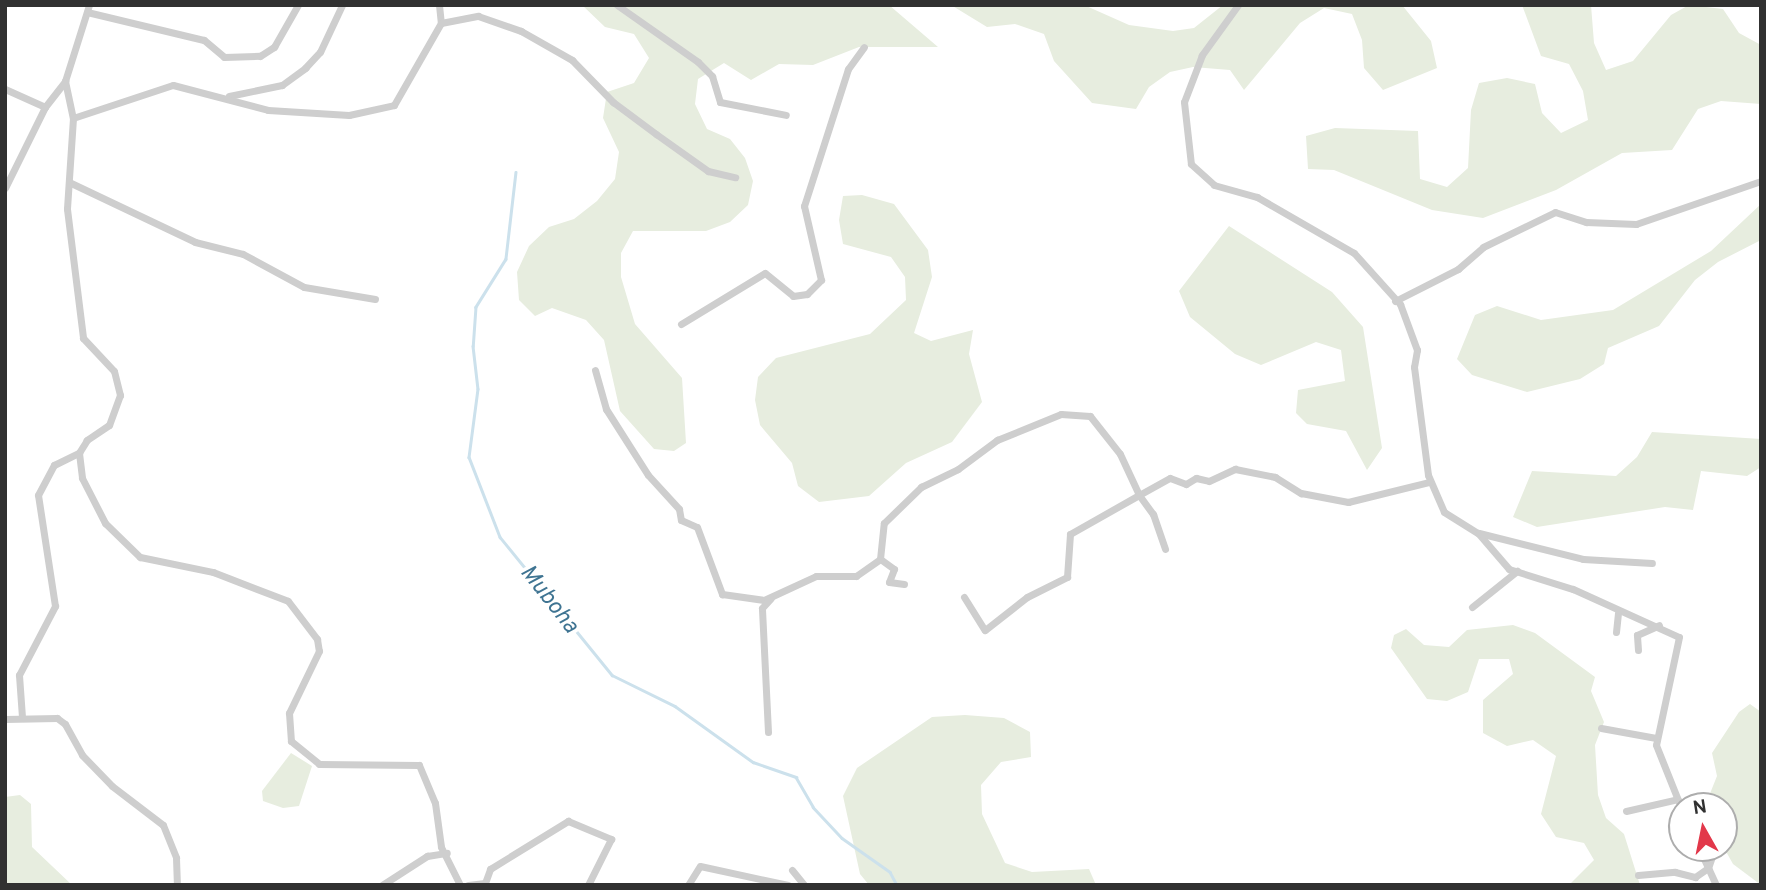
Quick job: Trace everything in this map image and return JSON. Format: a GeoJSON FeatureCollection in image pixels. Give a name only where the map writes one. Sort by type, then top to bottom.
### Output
{"type":"FeatureCollection","features":[{"type":"Feature","properties":{"kind":"street"},"geometry":{"type":"LineString","coordinates":[[5,188],[45,107],[65,81],[88,8],[204,40],[224,57],[260,57],[274,47],[298,5]]}},
{"type":"Feature","properties":{"kind":"street"},"geometry":{"type":"LineString","coordinates":[[228,96],[282,85],[305,68],[320,51],[342,5]]}},
{"type":"Feature","properties":{"kind":"street"},"geometry":{"type":"LineString","coordinates":[[73,118],[173,85],[228,96],[261,110],[334,114],[394,105],[441,23],[439,5]]}},
{"type":"Feature","properties":{"kind":"street"},"geometry":{"type":"LineString","coordinates":[[617,5],[698,62],[712,76],[720,102],[786,115]]}},
{"type":"Feature","properties":{"kind":"street"},"geometry":{"type":"LineString","coordinates":[[1238,5],[1202,55],[1184,102],[1191,164],[1214,185],[1257,197],[1354,253],[1395,301],[1416,341],[1414,367],[1429,482],[1444,512],[1478,533],[1517,571],[1573,589],[1618,613],[1659,625],[1680,639],[1657,738],[1676,792]]}},
{"type":"Feature","properties":{"kind":"street"},"geometry":{"type":"LineString","coordinates":[[441,23],[478,16],[521,31],[572,60],[612,102],[708,171],[735,177]]}},
{"type":"Feature","properties":{"kind":"street"},"geometry":{"type":"LineString","coordinates":[[681,324],[765,273],[793,296],[807,294],[821,280],[804,206],[848,69],[864,47]]}},
{"type":"Feature","properties":{"kind":"street"},"geometry":{"type":"LineString","coordinates":[[22,717],[19,675],[55,606],[38,495],[54,466],[79,453],[87,440],[109,425],[117,410],[120,382],[83,338],[67,209],[71,183],[73,118],[65,81]]}},
{"type":"Feature","properties":{"kind":"street"},"geometry":{"type":"LineString","coordinates":[[5,89],[45,107]]}},
{"type":"Feature","properties":{"kind":"street"},"geometry":{"type":"LineString","coordinates":[[1395,301],[1555,212],[1586,222],[1636,224],[1761,181]]}},
{"type":"Feature","properties":{"kind":"street"},"geometry":{"type":"LineString","coordinates":[[71,183],[195,242],[243,254],[304,287],[375,299]]}},
{"type":"Feature","properties":{"kind":"street"},"geometry":{"type":"LineString","coordinates":[[595,370],[606,409],[648,475],[679,509],[681,520],[697,527],[718,591],[764,600],[776,592],[816,576],[856,576],[880,559],[884,523],[921,487],[1006,436],[1061,414],[1090,416],[1120,454],[1139,495],[1153,514],[1165,549]]}},
{"type":"Feature","properties":{"kind":"street"},"geometry":{"type":"LineString","coordinates":[[79,453],[82,478],[105,523],[141,557],[213,572],[288,601],[317,639],[319,651],[289,713],[291,741],[319,764],[419,765],[460,885]]}},
{"type":"Feature","properties":{"kind":"street"},"geometry":{"type":"LineString","coordinates":[[964,597],[985,630],[1027,597],[1067,577],[1070,534],[1170,478],[1186,484],[1196,478],[1209,481],[1235,469],[1275,477],[1301,492],[1348,502],[1429,482]]}},
{"type":"Feature","properties":{"kind":"street"},"geometry":{"type":"LineString","coordinates":[[1478,533],[1583,559],[1652,563]]}},
{"type":"Feature","properties":{"kind":"street"},"geometry":{"type":"LineString","coordinates":[[880,559],[894,569],[889,582],[904,584]]}},
{"type":"Feature","properties":{"kind":"street"},"geometry":{"type":"LineString","coordinates":[[1472,607],[1517,571]]}},
{"type":"Feature","properties":{"kind":"street"},"geometry":{"type":"LineString","coordinates":[[768,732],[762,608],[776,592]]}},
{"type":"Feature","properties":{"kind":"street"},"geometry":{"type":"LineString","coordinates":[[1616,632],[1618,613]]}},
{"type":"Feature","properties":{"kind":"street"},"geometry":{"type":"LineString","coordinates":[[1638,650],[1637,635],[1659,625]]}},
{"type":"Feature","properties":{"kind":"street"},"geometry":{"type":"LineString","coordinates":[[5,719],[22,717],[65,724],[82,755],[112,786],[163,825],[176,858],[177,885]]}},
{"type":"Feature","properties":{"kind":"street"},"geometry":{"type":"LineString","coordinates":[[1601,728],[1657,738]]}},
{"type":"Feature","properties":{"kind":"street"},"geometry":{"type":"LineString","coordinates":[[1626,811],[1668,801]]}},
{"type":"Feature","properties":{"kind":"street"},"geometry":{"type":"LineString","coordinates":[[468,885],[485,883],[490,869],[568,821],[611,839],[588,885]]}},
{"type":"Feature","properties":{"kind":"street"},"geometry":{"type":"LineString","coordinates":[[382,885],[427,856],[447,853]]}},
{"type":"Feature","properties":{"kind":"street"},"geometry":{"type":"LineString","coordinates":[[1705,862],[1716,885]]}},
{"type":"Feature","properties":{"kind":"street"},"geometry":{"type":"LineString","coordinates":[[1638,875],[1675,872],[1695,877],[1708,868],[1710,862]]}},
{"type":"Feature","properties":{"kind":"street"},"geometry":{"type":"LineString","coordinates":[[688,885],[699,866],[790,885],[802,883],[792,870]]}},
{"type":"Feature","properties":{"kind":"shaded area"},"geometry":{"type":"Polygon","coordinates":[[[582,5],[889,5],[938,47],[859,47],[813,65],[779,64],[751,80],[724,63],[698,79],[695,104],[707,129],[730,139],[745,158],[753,181],[748,205],[730,222],[706,231],[633,231],[621,253],[621,277],[635,324],[682,378],[686,443],[674,451],[654,449],[620,411],[604,340],[586,320],[552,308],[535,316],[519,300],[517,272],[529,246],[549,227],[574,219],[597,201],[615,179],[619,152],[603,118],[607,92],[634,83],[649,58],[634,34],[605,27],[582,5]]]}},
{"type":"Feature","properties":{"kind":"shaded area"},"geometry":{"type":"Polygon","coordinates":[[[951,5],[1084,5],[1129,25],[1173,31],[1194,28],[1223,5],[1402,5],[1431,41],[1437,68],[1383,90],[1364,68],[1362,40],[1352,14],[1324,8],[1300,23],[1244,90],[1230,70],[1193,67],[1170,72],[1149,87],[1136,109],[1092,103],[1054,61],[1044,34],[1015,24],[987,27],[951,5]]]}},
{"type":"Feature","properties":{"kind":"shaded area"},"geometry":{"type":"Polygon","coordinates":[[[1522,5],[1591,5],[1594,43],[1606,70],[1633,61],[1671,15],[1689,5],[1723,9],[1739,33],[1761,45],[1761,104],[1721,101],[1698,109],[1672,150],[1622,153],[1556,190],[1483,218],[1432,210],[1334,170],[1308,169],[1306,136],[1335,128],[1418,131],[1420,179],[1447,187],[1468,168],[1471,110],[1479,83],[1507,78],[1535,84],[1542,113],[1561,133],[1588,120],[1583,91],[1569,64],[1541,56],[1522,5]]]}},
{"type":"Feature","properties":{"kind":"shaded area"},"geometry":{"type":"Polygon","coordinates":[[[862,195],[894,204],[928,250],[932,277],[914,333],[931,341],[973,330],[969,354],[982,402],[952,442],[906,463],[869,496],[819,502],[798,486],[792,463],[760,425],[755,400],[758,377],[776,358],[870,334],[906,300],[905,277],[891,257],[843,244],[839,220],[843,196],[862,195]]]}},
{"type":"Feature","properties":{"kind":"shaded area"},"geometry":{"type":"Polygon","coordinates":[[[1761,204],[1761,240],[1718,262],[1695,280],[1659,326],[1608,348],[1604,364],[1580,379],[1527,392],[1472,375],[1457,359],[1475,315],[1497,306],[1541,320],[1613,310],[1711,251],[1761,204]]]}},
{"type":"Feature","properties":{"kind":"shaded area"},"geometry":{"type":"Polygon","coordinates":[[[1229,226],[1332,292],[1363,327],[1382,448],[1367,470],[1346,431],[1307,424],[1296,413],[1298,390],[1345,381],[1341,350],[1316,342],[1261,365],[1235,354],[1190,317],[1179,291],[1229,226]]]}},
{"type":"Feature","properties":{"kind":"shaded area"},"geometry":{"type":"Polygon","coordinates":[[[1652,432],[1761,439],[1761,467],[1747,476],[1701,471],[1693,510],[1665,507],[1537,527],[1513,517],[1532,471],[1616,476],[1637,457],[1652,432]]]}},
{"type":"Feature","properties":{"kind":"shaded area"},"geometry":{"type":"Polygon","coordinates":[[[1513,625],[1535,633],[1595,677],[1591,691],[1604,722],[1595,745],[1598,795],[1606,818],[1624,834],[1640,885],[1569,885],[1594,860],[1584,843],[1556,837],[1541,814],[1556,756],[1533,740],[1507,746],[1483,733],[1483,700],[1513,674],[1509,659],[1479,659],[1468,692],[1447,701],[1427,699],[1391,648],[1394,635],[1406,629],[1424,645],[1449,647],[1467,630],[1513,625]]]}},
{"type":"Feature","properties":{"kind":"shaded area"},"geometry":{"type":"Polygon","coordinates":[[[1750,704],[1761,712],[1761,885],[1732,862],[1738,862],[1738,792],[1711,792],[1717,776],[1712,753],[1739,712],[1750,704]]]}},
{"type":"Feature","properties":{"kind":"shaded area"},"geometry":{"type":"Polygon","coordinates":[[[965,715],[1004,718],[1030,732],[1031,757],[1001,762],[981,785],[982,814],[1005,863],[1032,872],[1089,869],[1096,885],[869,885],[860,874],[843,796],[857,768],[932,717],[965,715]]]}},
{"type":"Feature","properties":{"kind":"shaded area"},"geometry":{"type":"Polygon","coordinates":[[[291,753],[312,766],[299,806],[283,808],[263,801],[262,791],[291,753]]]}},
{"type":"Feature","properties":{"kind":"shaded area"},"geometry":{"type":"Polygon","coordinates":[[[20,795],[31,804],[32,847],[72,885],[5,885],[5,797],[20,795]]]}},
{"type":"Feature","properties":{"kind":"waterway","name":"Muboha"},"geometry":{"type":"LineString","coordinates":[[516,172],[506,259],[476,307],[473,346],[478,389],[469,457],[500,537],[612,675],[675,706],[753,762],[796,777],[813,807],[842,838],[890,872],[897,885]]}}]}
